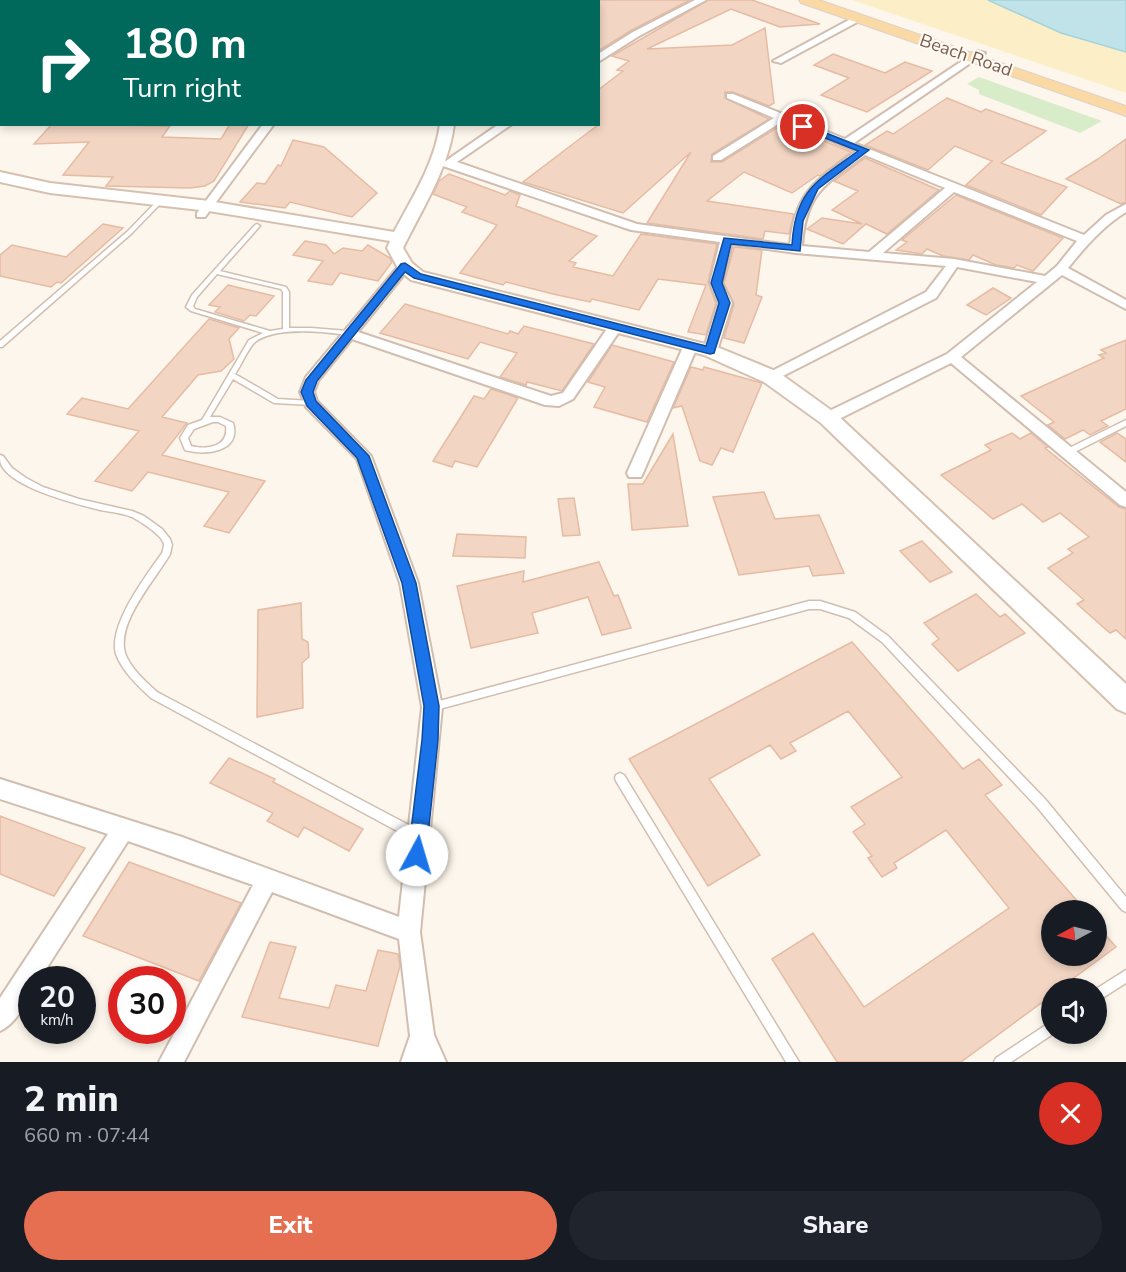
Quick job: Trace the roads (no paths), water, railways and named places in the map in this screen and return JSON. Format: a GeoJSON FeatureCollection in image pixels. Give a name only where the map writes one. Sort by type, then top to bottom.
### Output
{"type":"FeatureCollection","features":[{"type":"Feature","properties":{"kind":"main road","name":"Beach Road"},"geometry":{"type":"LineString","coordinates":[[806,0],[1126,104]]}},
{"type":"Feature","properties":{"kind":"main road","name":"Beach Road"},"geometry":{"type":"LineString","coordinates":[[823,0],[1126,111]]}},
{"type":"Feature","properties":{"kind":"street"},"geometry":{"type":"LineString","coordinates":[[600,57],[624,39],[655,21],[702,0]]}},
{"type":"Feature","properties":{"kind":"street"},"geometry":{"type":"LineString","coordinates":[[778,60],[858,18]]}},
{"type":"Feature","properties":{"kind":"street"},"geometry":{"type":"LineString","coordinates":[[847,143],[977,56]]}},
{"type":"Feature","properties":{"kind":"street"},"geometry":{"type":"LineString","coordinates":[[730,96],[1086,240]]}},
{"type":"Feature","properties":{"kind":"street"},"geometry":{"type":"LineString","coordinates":[[717,158],[781,118]]}},
{"type":"Feature","properties":{"kind":"street"},"geometry":{"type":"LineString","coordinates":[[205,210],[268,126]]}},
{"type":"Feature","properties":{"kind":"street"},"geometry":{"type":"LineString","coordinates":[[434,1062],[422,1036],[409,932],[432,706],[409,583],[363,456],[311,403],[307,392],[311,380],[348,333],[400,250],[447,132],[447,126]]}},
{"type":"Feature","properties":{"kind":"street"},"geometry":{"type":"LineString","coordinates":[[432,171],[450,163],[504,126]]}},
{"type":"Feature","properties":{"kind":"street"},"geometry":{"type":"LineString","coordinates":[[796,249],[798,221],[814,188],[864,150]]}},
{"type":"Feature","properties":{"kind":"street"},"geometry":{"type":"LineString","coordinates":[[450,163],[622,223],[796,249],[954,263],[1048,280]]}},
{"type":"Feature","properties":{"kind":"street"},"geometry":{"type":"LineString","coordinates":[[0,177],[44,193]]}},
{"type":"Feature","properties":{"kind":"street"},"geometry":{"type":"LineString","coordinates":[[872,256],[953,187]]}},
{"type":"Feature","properties":{"kind":"street"},"geometry":{"type":"LineString","coordinates":[[0,189],[155,207],[205,210],[400,250],[417,276],[700,348],[771,377],[828,418],[1126,702]]}},
{"type":"Feature","properties":{"kind":"street"},"geometry":{"type":"LineString","coordinates":[[828,418],[952,357],[1061,269],[1110,217],[1126,207]]}},
{"type":"Feature","properties":{"kind":"street"},"geometry":{"type":"LineString","coordinates":[[205,210],[257,226],[400,250]]}},
{"type":"Feature","properties":{"kind":"street"},"geometry":{"type":"LineString","coordinates":[[635,473],[725,303],[716,283],[727,240]]}},
{"type":"Feature","properties":{"kind":"street"},"geometry":{"type":"LineString","coordinates":[[771,377],[931,295],[954,263]]}},
{"type":"Feature","properties":{"kind":"street"},"geometry":{"type":"LineString","coordinates":[[1061,269],[1126,305]]}},
{"type":"Feature","properties":{"kind":"street"},"geometry":{"type":"LineString","coordinates":[[348,333],[550,401],[568,396],[616,326]]}},
{"type":"Feature","properties":{"kind":"street"},"geometry":{"type":"LineString","coordinates":[[952,357],[1126,501]]}},
{"type":"Feature","properties":{"kind":"street"},"geometry":{"type":"LineString","coordinates":[[0,789],[123,828],[409,932]]}},
{"type":"Feature","properties":{"kind":"street"},"geometry":{"type":"LineString","coordinates":[[0,1019],[123,828]]}},
{"type":"Feature","properties":{"kind":"street"},"geometry":{"type":"LineString","coordinates":[[171,1062],[267,880]]}},
{"type":"Feature","properties":{"kind":"street"},"geometry":{"type":"LineString","coordinates":[[413,1062],[422,1036]]}},
{"type":"Feature","properties":{"kind":"lane"},"geometry":{"type":"LineString","coordinates":[[0,345],[130,232],[155,207]]}},
{"type":"Feature","properties":{"kind":"lane"},"geometry":{"type":"LineString","coordinates":[[257,226],[194,296],[189,307],[268,332],[316,330],[348,333]]}},
{"type":"Feature","properties":{"kind":"lane"},"geometry":{"type":"LineString","coordinates":[[217,272],[284,288],[286,292],[286,331]]}},
{"type":"Feature","properties":{"kind":"lane"},"geometry":{"type":"LineString","coordinates":[[205,420],[225,422],[230,426],[231,435],[216,449],[194,451],[188,448],[184,438],[191,427],[205,420],[251,342],[268,332]]}},
{"type":"Feature","properties":{"kind":"lane"},"geometry":{"type":"LineString","coordinates":[[231,375],[277,401],[311,403]]}},
{"type":"Feature","properties":{"kind":"lane"},"geometry":{"type":"LineString","coordinates":[[1066,453],[1126,423]]}},
{"type":"Feature","properties":{"kind":"lane"},"geometry":{"type":"LineString","coordinates":[[0,458],[10,472],[55,495],[132,514],[141,518],[167,539],[166,554],[120,631],[120,654],[143,685],[154,695],[419,836]]}},
{"type":"Feature","properties":{"kind":"lane"},"geometry":{"type":"LineString","coordinates":[[432,706],[809,605],[832,608],[852,615],[885,639],[1041,803],[1126,906]]}},
{"type":"Feature","properties":{"kind":"lane"},"geometry":{"type":"LineString","coordinates":[[620,778],[793,1062]]}},
{"type":"Feature","properties":{"kind":"lane"},"geometry":{"type":"LineString","coordinates":[[1107,989],[1126,976]]}},
{"type":"Feature","properties":{"kind":"lane"},"geometry":{"type":"LineString","coordinates":[[1000,1062],[1041,1034]]}},
{"type":"Feature","properties":{"kind":"water"},"geometry":{"type":"Polygon","coordinates":[[[988,0],[1126,0],[1126,52],[1061,33],[988,0]]]}}]}
